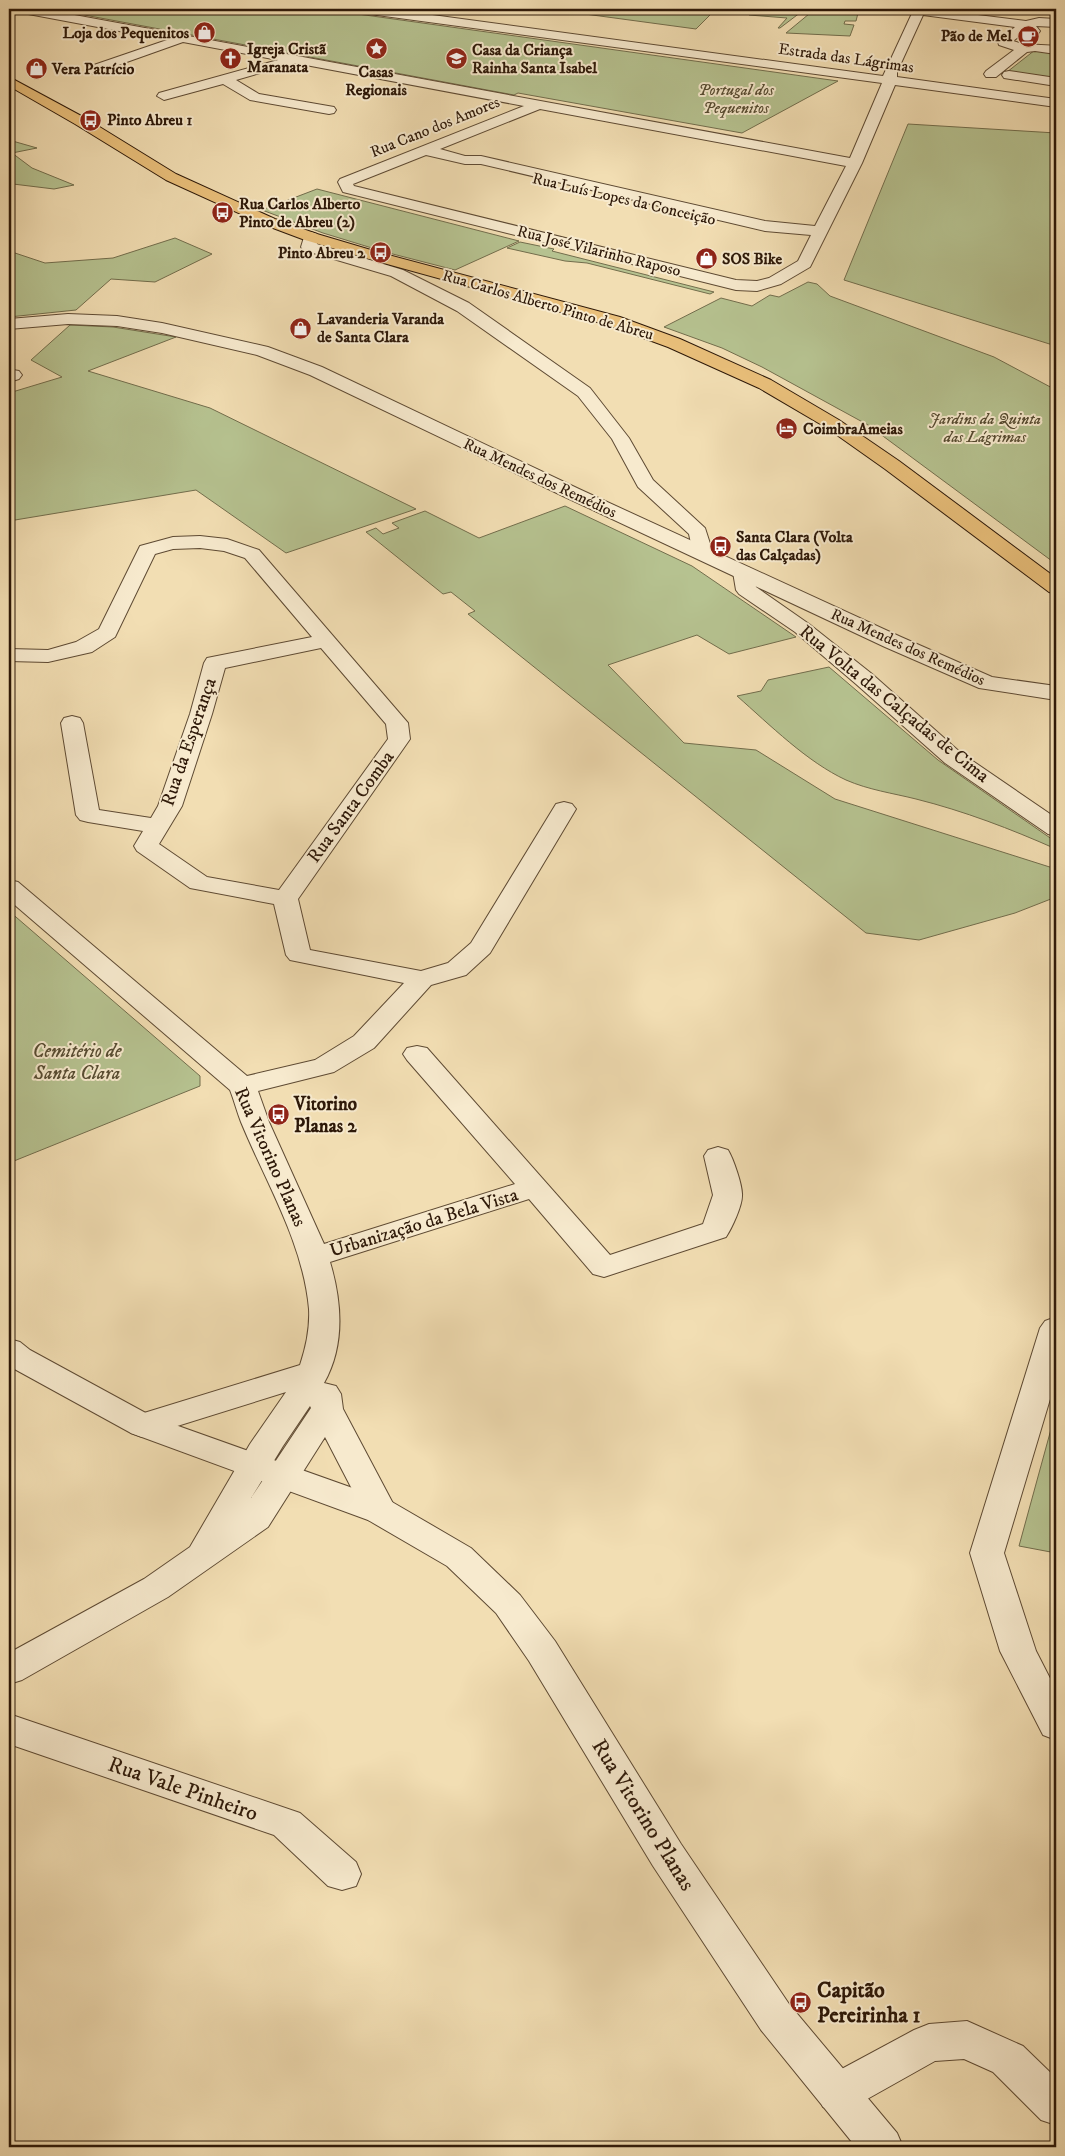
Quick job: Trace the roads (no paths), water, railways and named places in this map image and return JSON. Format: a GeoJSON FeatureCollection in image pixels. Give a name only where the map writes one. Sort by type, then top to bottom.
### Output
{"type":"FeatureCollection","features":[{"type":"Feature","properties":{"kind":"main road","name":"Rua Carlos Alberto Pinto de Abreu"},"geometry":{"type":"LineString","coordinates":[[9,81],[80,121],[171,177],[245,211],[311,237],[614,321],[674,343],[765,384],[834,424],[1056,588]]}},
{"type":"Feature","properties":{"kind":"street"},"geometry":{"type":"LineString","coordinates":[[23,9],[855,163]]}},
{"type":"Feature","properties":{"kind":"street","name":"Estrada das Lágrimas"},"geometry":{"type":"LineString","coordinates":[[362,9],[1056,103]]}},
{"type":"Feature","properties":{"kind":"street"},"geometry":{"type":"LineString","coordinates":[[920,10],[1026,25],[1039,22],[1056,23]]}},
{"type":"Feature","properties":{"kind":"street","name":"Rua José Vilarinho Raposo"},"geometry":{"type":"LineString","coordinates":[[345,182],[348,189],[736,285],[758,286],[775,282],[804,264],[855,163],[890,81],[890,72],[920,10]]}},
{"type":"Feature","properties":{"kind":"street"},"geometry":{"type":"LineString","coordinates":[[1026,25],[1036,32],[1056,34]]}},
{"type":"Feature","properties":{"kind":"street"},"geometry":{"type":"LineString","coordinates":[[1023,49],[1004,42],[1026,25]]}},
{"type":"Feature","properties":{"kind":"street"},"geometry":{"type":"LineString","coordinates":[[93,70],[182,39]]}},
{"type":"Feature","properties":{"kind":"street"},"geometry":{"type":"LineString","coordinates":[[991,74],[1023,49],[1035,47],[1056,50]]}},
{"type":"Feature","properties":{"kind":"street"},"geometry":{"type":"LineString","coordinates":[[164,96],[297,59]]}},
{"type":"Feature","properties":{"kind":"street"},"geometry":{"type":"LineString","coordinates":[[1009,75],[1056,82]]}},
{"type":"Feature","properties":{"kind":"street"},"geometry":{"type":"LineString","coordinates":[[224,79],[255,97],[329,110]]}},
{"type":"Feature","properties":{"kind":"street","name":"Rua Cano dos Amores"},"geometry":{"type":"LineString","coordinates":[[345,182],[538,105]]}},
{"type":"Feature","properties":{"kind":"street","name":"Rua Luís Lopes da Conceição"},"geometry":{"type":"LineString","coordinates":[[425,150],[465,160],[473,164],[756,230],[820,231]]}},
{"type":"Feature","properties":{"kind":"street"},"geometry":{"type":"LineString","coordinates":[[311,237],[309,247],[397,273],[463,307],[584,392],[620,438],[645,483],[698,532],[703,554]]}},
{"type":"Feature","properties":{"kind":"street","name":"Rua Mendes dos Remédios"},"geometry":{"type":"LineString","coordinates":[[9,324],[68,319],[117,321],[162,328],[262,351],[316,371],[703,554],[893,642],[987,683],[1056,693]]}},
{"type":"Feature","properties":{"kind":"street","name":"Rua Santa Comba"},"geometry":{"type":"LineString","coordinates":[[9,655],[48,656],[84,647],[108,633],[147,550],[164,544],[189,542],[219,544],[238,548],[252,554],[397,723],[399,739],[285,898]]}},
{"type":"Feature","properties":{"kind":"street","name":"Rua Volta das Calçadas de Cima"},"geometry":{"type":"LineString","coordinates":[[743,572],[746,590],[802,628],[864,679],[953,758],[1056,829]]}},
{"type":"Feature","properties":{"kind":"street","name":"Rua da Esperança"},"geometry":{"type":"LineString","coordinates":[[152,836],[170,806],[201,714],[215,663],[326,641]]}},
{"type":"Feature","properties":{"kind":"street"},"geometry":{"type":"LineString","coordinates":[[72,723],[88,815],[152,836],[199,883],[285,898],[299,955],[422,979],[456,968],[481,948],[564,809]]}},
{"type":"Feature","properties":{"kind":"street","name":"Rua Vitorino Planas"},"geometry":{"type":"LineString","coordinates":[[9,887],[242,1086],[255,1121],[314,1257],[324,1309],[324,1341],[314,1372],[269,1471]]}},
{"type":"Feature","properties":{"kind":"street"},"geometry":{"type":"LineString","coordinates":[[242,1086],[324,1066],[364,1042],[422,979]]}},
{"type":"Feature","properties":{"kind":"street","name":"Urbanização da Bela Vista"},"geometry":{"type":"LineString","coordinates":[[417,1054],[604,1267],[716,1230],[728,1195],[718,1156]]}},
{"type":"Feature","properties":{"kind":"street","name":"Urbanização da Bela Vista"},"geometry":{"type":"LineString","coordinates":[[314,1257],[534,1188]]}},
{"type":"Feature","properties":{"kind":"street"},"geometry":{"type":"LineString","coordinates":[[1056,1328],[987,1554],[1018,1651],[1056,1726]]}},
{"type":"Feature","properties":{"kind":"street","name":"Rua Vitorino Planas"},"geometry":{"type":"LineString","coordinates":[[9,1350],[18,1358],[142,1425],[380,1511],[459,1558],[508,1604],[542,1651],[667,1855],[764,2001],[775,2017],[882,2147]]}},
{"type":"Feature","properties":{"kind":"street"},"geometry":{"type":"LineString","coordinates":[[142,1425],[314,1372],[325,1394],[327,1409],[380,1511]]}},
{"type":"Feature","properties":{"kind":"street"},"geometry":{"type":"LineString","coordinates":[[9,1670],[156,1588],[204,1552],[256,1518],[269,1471],[327,1409]]}},
{"type":"Feature","properties":{"kind":"street","name":"Rua Vale Pinheiro"},"geometry":{"type":"LineString","coordinates":[[9,1729],[287,1824],[342,1874]]}},
{"type":"Feature","properties":{"kind":"street"},"geometry":{"type":"LineString","coordinates":[[838,2093],[929,2043],[967,2040],[1008,2059],[1056,2106]]}},
{"type":"Feature","properties":{"kind":"place","name":"Loja dos Pequenitos"},"geometry":{"type":"Point","coordinates":[205,33]}},
{"type":"Feature","properties":{"kind":"place","name":"Pão de Mel"},"geometry":{"type":"Point","coordinates":[1028,36]}},
{"type":"Feature","properties":{"kind":"place","name":"Casas Regionais"},"geometry":{"type":"Point","coordinates":[376,48]}},
{"type":"Feature","properties":{"kind":"place","name":"Igreja Cristã Maranata"},"geometry":{"type":"Point","coordinates":[231,58]}},
{"type":"Feature","properties":{"kind":"place","name":"Casa da Criança Rainha Santa Isabel"},"geometry":{"type":"Point","coordinates":[456,59]}},
{"type":"Feature","properties":{"kind":"place","name":"Vera Patrício"},"geometry":{"type":"Point","coordinates":[36,69]}},
{"type":"Feature","properties":{"kind":"place","name":"Pinto Abreu 1"},"geometry":{"type":"Point","coordinates":[91,120]}},
{"type":"Feature","properties":{"kind":"place","name":"Rua Carlos Alberto Pinto de Abreu (2)"},"geometry":{"type":"Point","coordinates":[223,213]}},
{"type":"Feature","properties":{"kind":"place","name":"Pinto Abreu 2"},"geometry":{"type":"Point","coordinates":[381,253]}},
{"type":"Feature","properties":{"kind":"place","name":"SOS Bike"},"geometry":{"type":"Point","coordinates":[706,259]}},
{"type":"Feature","properties":{"kind":"place","name":"Lavanderia Varanda de Santa Clara"},"geometry":{"type":"Point","coordinates":[301,328]}},
{"type":"Feature","properties":{"kind":"place","name":"CoimbraAmeias"},"geometry":{"type":"Point","coordinates":[787,429]}},
{"type":"Feature","properties":{"kind":"place","name":"Santa Clara (Volta das Calçadas)"},"geometry":{"type":"Point","coordinates":[720,546]}},
{"type":"Feature","properties":{"kind":"place","name":"Vitorino Planas 2"},"geometry":{"type":"Point","coordinates":[278,1115]}},
{"type":"Feature","properties":{"kind":"place","name":"Capitão Pereirinha 1"},"geometry":{"type":"Point","coordinates":[801,2003]}},
{"type":"Feature","properties":{"kind":"park label","name":"Portugal dos Pequenitos"},"geometry":{"type":"Point","coordinates":[736,99]}},
{"type":"Feature","properties":{"kind":"park label","name":"Jardins da Quinta das Lágrimas"},"geometry":{"type":"Point","coordinates":[985,428]}},
{"type":"Feature","properties":{"kind":"park label","name":"Cemitério de Santa Clara"},"geometry":{"type":"Point","coordinates":[77,1062]}}]}
